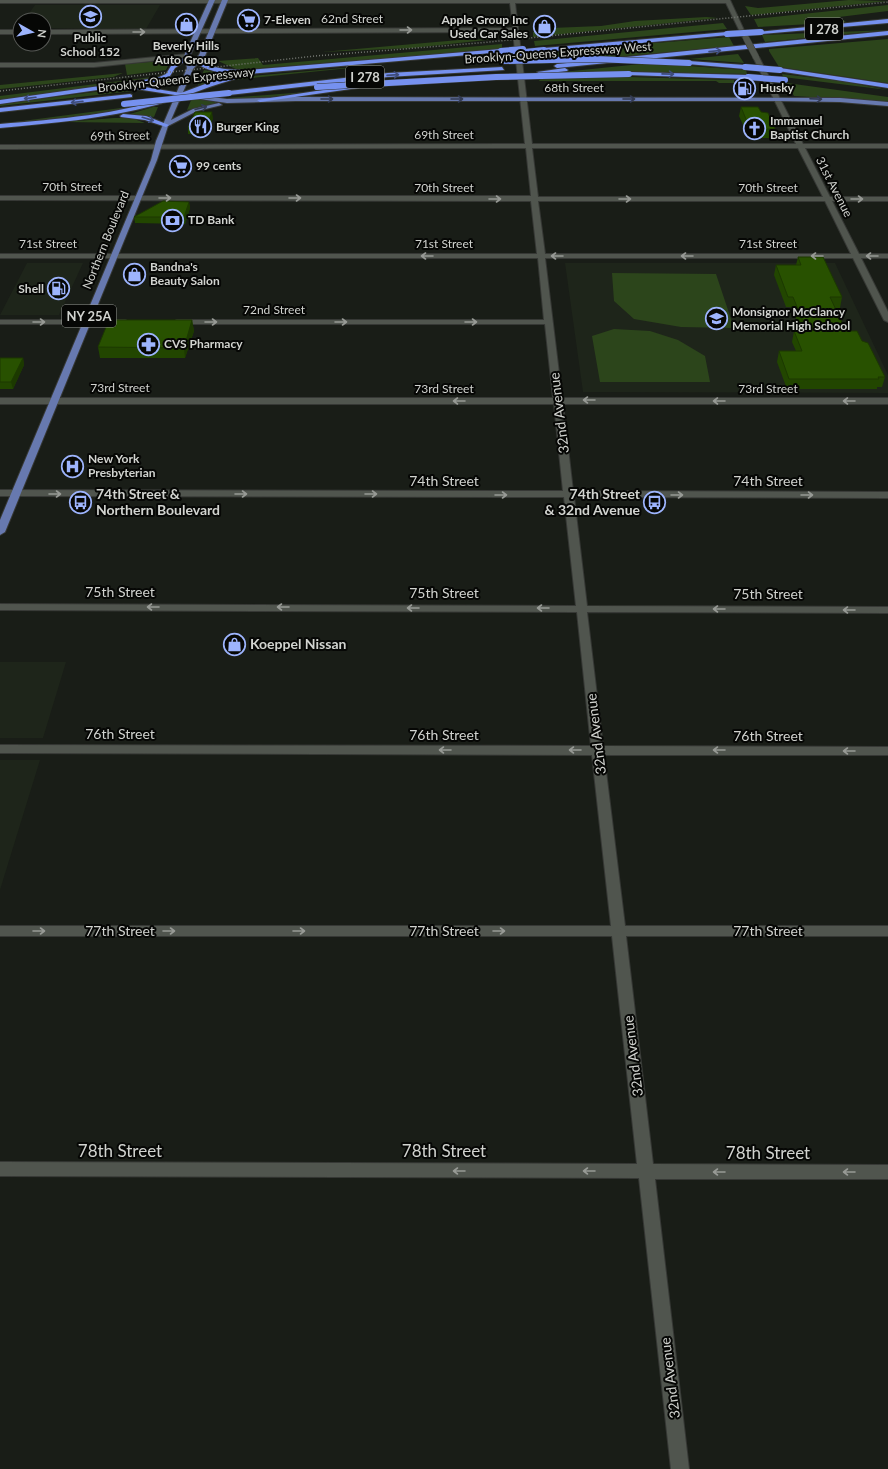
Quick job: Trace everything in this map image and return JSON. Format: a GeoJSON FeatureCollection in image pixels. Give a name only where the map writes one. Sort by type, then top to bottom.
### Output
{"type":"FeatureCollection","features":[{"type":"Feature","properties":{"kind":"highway"},"geometry":{"type":"LineString","coordinates":[[761,32],[888,20]]}},
{"type":"Feature","properties":{"kind":"highway","name":"Brooklyn-Queens Expressway West"},"geometry":{"type":"LineString","coordinates":[[401,66],[502,56],[544,49],[619,42],[761,32],[888,27]]}},
{"type":"Feature","properties":{"kind":"highway","name":"Brooklyn-Queens Expressway West"},"geometry":{"type":"LineString","coordinates":[[533,67],[662,57],[888,33]]}},
{"type":"Feature","properties":{"kind":"highway"},"geometry":{"type":"LineString","coordinates":[[772,45],[888,38]]}},
{"type":"Feature","properties":{"kind":"highway"},"geometry":{"type":"LineString","coordinates":[[197,61],[210,68],[233,71],[502,56],[590,59],[689,63],[780,70],[888,86]]}},
{"type":"Feature","properties":{"kind":"highway"},"geometry":{"type":"LineString","coordinates":[[495,62],[502,56]]}},
{"type":"Feature","properties":{"kind":"highway"},"geometry":{"type":"LineString","coordinates":[[0,102],[110,88],[162,79],[168,75],[173,67],[187,57]]}},
{"type":"Feature","properties":{"kind":"highway"},"geometry":{"type":"LineString","coordinates":[[260,100],[348,88],[462,79],[503,72],[540,72],[610,65],[662,57]]}},
{"type":"Feature","properties":{"kind":"highway"},"geometry":{"type":"LineString","coordinates":[[354,72],[438,65]]}},
{"type":"Feature","properties":{"kind":"highway"},"geometry":{"type":"LineString","coordinates":[[0,126],[60,120],[129,110],[156,103],[179,94],[231,78],[324,66]]}},
{"type":"Feature","properties":{"kind":"highway","name":"Brooklyn-Queens Expressway West"},"geometry":{"type":"LineString","coordinates":[[229,93],[382,76],[503,72],[526,68]]}},
{"type":"Feature","properties":{"kind":"highway","name":"I 278"},"geometry":{"type":"LineString","coordinates":[[308,77],[378,69]]}},
{"type":"Feature","properties":{"kind":"highway"},"geometry":{"type":"LineString","coordinates":[[229,93],[462,79],[629,74],[748,77],[793,80]]}},
{"type":"Feature","properties":{"kind":"highway"},"geometry":{"type":"LineString","coordinates":[[827,84],[888,93]]}},
{"type":"Feature","properties":{"kind":"highway","name":"Brooklyn-Queens Expressway"},"geometry":{"type":"LineString","coordinates":[[0,110],[230,85]]}},
{"type":"Feature","properties":{"kind":"highway"},"geometry":{"type":"LineString","coordinates":[[110,88],[137,88],[179,94]]}},
{"type":"Feature","properties":{"kind":"highway","name":"Brooklyn-Queens Expressway"},"geometry":{"type":"LineString","coordinates":[[108,106],[229,93]]}},
{"type":"Feature","properties":{"kind":"highway"},"geometry":{"type":"LineString","coordinates":[[0,117],[26,115]]}},
{"type":"Feature","properties":{"kind":"highway"},"geometry":{"type":"LineString","coordinates":[[60,120],[135,116],[166,125]]}},
{"type":"Feature","properties":{"kind":"main road"},"geometry":{"type":"LineString","coordinates":[[190,68],[187,57],[212,1]]}},
{"type":"Feature","properties":{"kind":"main road","name":"Northern Boulevard"},"geometry":{"type":"LineString","coordinates":[[0,532],[190,68],[202,56],[225,1]]}},
{"type":"Feature","properties":{"kind":"main road"},"geometry":{"type":"LineString","coordinates":[[179,94],[221,101],[260,100]]}},
{"type":"Feature","properties":{"kind":"main road","name":"68th Street"},"geometry":{"type":"LineString","coordinates":[[260,100],[777,99],[840,100],[888,104]]}},
{"type":"Feature","properties":{"kind":"main road"},"geometry":{"type":"LineString","coordinates":[[166,125],[200,108],[260,100]]}},
{"type":"Feature","properties":{"kind":"street","name":"32nd Avenue"},"geometry":{"type":"LineString","coordinates":[[512,0],[680,1469]]}},
{"type":"Feature","properties":{"kind":"street"},"geometry":{"type":"LineString","coordinates":[[0,1],[727,0]]}},
{"type":"Feature","properties":{"kind":"street","name":"31st Avenue"},"geometry":{"type":"LineString","coordinates":[[727,0],[888,320]]}},
{"type":"Feature","properties":{"kind":"street","name":"62nd Street"},"geometry":{"type":"LineString","coordinates":[[52,32],[515,30]]}},
{"type":"Feature","properties":{"kind":"street"},"geometry":{"type":"LineString","coordinates":[[0,32],[12,32]]}},
{"type":"Feature","properties":{"kind":"street"},"geometry":{"type":"LineString","coordinates":[[0,66],[94,65],[187,57]]}},
{"type":"Feature","properties":{"kind":"street","name":"69th Street"},"geometry":{"type":"LineString","coordinates":[[0,147],[888,146]]}},
{"type":"Feature","properties":{"kind":"street","name":"70th Street"},"geometry":{"type":"LineString","coordinates":[[0,198],[888,199]]}},
{"type":"Feature","properties":{"kind":"street","name":"71st Street"},"geometry":{"type":"LineString","coordinates":[[0,256],[888,256]]}},
{"type":"Feature","properties":{"kind":"street"},"geometry":{"type":"LineString","coordinates":[[0,322],[134,322]]}},
{"type":"Feature","properties":{"kind":"street","name":"72nd Street"},"geometry":{"type":"LineString","coordinates":[[164,322],[549,322]]}},
{"type":"Feature","properties":{"kind":"street","name":"73rd Street"},"geometry":{"type":"LineString","coordinates":[[0,400],[888,401]]}},
{"type":"Feature","properties":{"kind":"street","name":"74th Street"},"geometry":{"type":"LineString","coordinates":[[0,494],[888,495]]}},
{"type":"Feature","properties":{"kind":"street","name":"75th Street"},"geometry":{"type":"LineString","coordinates":[[0,607],[888,610]]}},
{"type":"Feature","properties":{"kind":"street","name":"76th Street"},"geometry":{"type":"LineString","coordinates":[[0,749],[888,751]]}},
{"type":"Feature","properties":{"kind":"street","name":"77th Street"},"geometry":{"type":"LineString","coordinates":[[0,931],[888,931]]}},
{"type":"Feature","properties":{"kind":"street","name":"78th Street"},"geometry":{"type":"LineString","coordinates":[[0,1169],[888,1172]]}},
{"type":"Feature","properties":{"kind":"shaded area","name":"Public School 152"},"geometry":{"type":"Polygon","coordinates":[[[35,5],[160,5],[146,29],[52,28],[52,12],[30,12],[35,5]]]}},
{"type":"Feature","properties":{"kind":"shaded area"},"geometry":{"type":"Polygon","coordinates":[[[27,263],[83,263],[59,315],[0,315],[27,263]]]}},
{"type":"Feature","properties":{"kind":"shaded area","name":"Monsignor McClancy Memorial High School"},"geometry":{"type":"Polygon","coordinates":[[[565,263],[835,263],[888,375],[888,393],[583,392],[565,263]]]}},
{"type":"Feature","properties":{"kind":"shaded area"},"geometry":{"type":"Polygon","coordinates":[[[0,662],[66,662],[43,738],[0,738],[0,662]]]}},
{"type":"Feature","properties":{"kind":"shaded area"},"geometry":{"type":"Polygon","coordinates":[[[0,760],[40,760],[0,890],[0,760]]]}},
{"type":"Feature","properties":{"kind":"green space"},"geometry":{"type":"Polygon","coordinates":[[[849,0],[888,1],[751,15],[745,6],[758,8],[849,0]]]}},
{"type":"Feature","properties":{"kind":"green space"},"geometry":{"type":"Polygon","coordinates":[[[888,5],[888,11],[839,17],[846,22],[758,27],[754,19],[888,5]]]}},
{"type":"Feature","properties":{"kind":"green space"},"geometry":{"type":"Polygon","coordinates":[[[706,17],[718,18],[533,37],[533,32],[551,28],[601,26],[635,21],[706,17]]]}},
{"type":"Feature","properties":{"kind":"green space"},"geometry":{"type":"Polygon","coordinates":[[[723,23],[727,29],[535,46],[534,41],[723,23]]]}},
{"type":"Feature","properties":{"kind":"green space"},"geometry":{"type":"Polygon","coordinates":[[[888,30],[765,42],[762,35],[888,30]]]}},
{"type":"Feature","properties":{"kind":"green space"},"geometry":{"type":"Polygon","coordinates":[[[729,37],[734,46],[539,64],[535,55],[606,47],[729,37]]]}},
{"type":"Feature","properties":{"kind":"green space"},"geometry":{"type":"Polygon","coordinates":[[[496,39],[412,48],[322,52],[459,40],[496,39]]]}},
{"type":"Feature","properties":{"kind":"green space"},"geometry":{"type":"Polygon","coordinates":[[[888,39],[888,83],[779,67],[769,51],[769,49],[888,39]]]}},
{"type":"Feature","properties":{"kind":"green space"},"geometry":{"type":"Polygon","coordinates":[[[502,44],[502,49],[247,69],[236,69],[218,61],[258,58],[263,65],[502,44]]]}},
{"type":"Feature","properties":{"kind":"green space"},"geometry":{"type":"Polygon","coordinates":[[[738,54],[744,63],[690,59],[689,66],[746,70],[747,74],[628,72],[630,77],[734,80],[734,83],[719,83],[716,81],[539,81],[543,74],[738,54]]]}},
{"type":"Feature","properties":{"kind":"green space"},"geometry":{"type":"Polygon","coordinates":[[[170,62],[166,70],[127,75],[125,64],[170,62]]]}},
{"type":"Feature","properties":{"kind":"green space"},"geometry":{"type":"Polygon","coordinates":[[[389,64],[233,80],[232,80],[251,76],[389,64]]]}},
{"type":"Feature","properties":{"kind":"green space"},"geometry":{"type":"Polygon","coordinates":[[[204,70],[232,75],[234,76],[198,85],[204,70]]]}},
{"type":"Feature","properties":{"kind":"green space"},"geometry":{"type":"Polygon","coordinates":[[[123,73],[113,77],[0,89],[0,85],[123,73]]]}},
{"type":"Feature","properties":{"kind":"green space"},"geometry":{"type":"Polygon","coordinates":[[[782,74],[841,81],[888,90],[783,77],[782,74]]]}},
{"type":"Feature","properties":{"kind":"green space"},"geometry":{"type":"Polygon","coordinates":[[[160,76],[156,79],[0,100],[0,96],[160,76]]]}},
{"type":"Feature","properties":{"kind":"green space"},"geometry":{"type":"Polygon","coordinates":[[[787,83],[888,97],[888,102],[794,96],[787,83]]]}},
{"type":"Feature","properties":{"kind":"green space"},"geometry":{"type":"Polygon","coordinates":[[[118,89],[132,91],[0,106],[0,104],[118,89]]]}},
{"type":"Feature","properties":{"kind":"green space"},"geometry":{"type":"Polygon","coordinates":[[[319,91],[257,99],[227,98],[319,91]]]}},
{"type":"Feature","properties":{"kind":"green space"},"geometry":{"type":"Polygon","coordinates":[[[192,98],[216,102],[216,104],[187,110],[192,98]]]}},
{"type":"Feature","properties":{"kind":"green space"},"geometry":{"type":"Polygon","coordinates":[[[136,106],[120,111],[86,117],[0,124],[136,106]]]}},
{"type":"Feature","properties":{"kind":"green space"},"geometry":{"type":"Polygon","coordinates":[[[153,107],[158,107],[154,117],[130,114],[153,107]]]}},
{"type":"Feature","properties":{"kind":"green space"},"geometry":{"type":"Polygon","coordinates":[[[114,118],[138,118],[137,120],[145,123],[64,122],[114,118]]]}},
{"type":"Feature","properties":{"kind":"green space"},"geometry":{"type":"Polygon","coordinates":[[[612,273],[716,274],[734,328],[681,327],[634,319],[614,301],[612,273]]]}},
{"type":"Feature","properties":{"kind":"green space"},"geometry":{"type":"Polygon","coordinates":[[[614,329],[650,331],[678,340],[705,356],[710,382],[600,382],[592,336],[614,329]]]}},
{"type":"Feature","properties":{"kind":"building"},"geometry":{"type":"Polygon","coordinates":[[[741,107],[758,107],[761,112],[768,113],[775,129],[750,129],[741,107]]]}},
{"type":"Feature","properties":{"kind":"building"},"geometry":{"type":"Polygon","coordinates":[[[195,112],[212,112],[206,129],[188,128],[195,112]]]}},
{"type":"Feature","properties":{"kind":"building"},"geometry":{"type":"Polygon","coordinates":[[[163,201],[189,202],[184,217],[134,217],[163,201]]]}},
{"type":"Feature","properties":{"kind":"building","name":"Monsignor McClancy Memorial High School"},"geometry":{"type":"Polygon","coordinates":[[[798,257],[823,257],[842,297],[830,297],[846,331],[857,331],[862,341],[868,343],[885,377],[878,377],[879,379],[789,379],[779,351],[802,351],[794,331],[807,331],[793,297],[788,297],[776,265],[801,265],[798,257]]]}},
{"type":"Feature","properties":{"kind":"building"},"geometry":{"type":"Polygon","coordinates":[[[109,320],[192,320],[184,348],[98,347],[109,320]]]}},
{"type":"Feature","properties":{"kind":"building"},"geometry":{"type":"Polygon","coordinates":[[[0,358],[23,358],[11,382],[0,382],[0,358]]]}},
{"type":"Feature","properties":{"kind":"railway"},"geometry":{"type":"LineString","coordinates":[[0,91],[315,56],[479,43],[888,2]]}},
{"type":"Feature","properties":{"kind":"place","name":"Public School 152"},"geometry":{"type":"Point","coordinates":[90,17]}},
{"type":"Feature","properties":{"kind":"place","name":"7-Eleven"},"geometry":{"type":"Point","coordinates":[249,20]}},
{"type":"Feature","properties":{"kind":"place","name":"Beverly Hills Auto Group"},"geometry":{"type":"Point","coordinates":[186,25]}},
{"type":"Feature","properties":{"kind":"place","name":"Apple Group Inc Used Car Sales"},"geometry":{"type":"Point","coordinates":[544,27]}},
{"type":"Feature","properties":{"kind":"place","name":"Husky"},"geometry":{"type":"Point","coordinates":[744,88]}},
{"type":"Feature","properties":{"kind":"place","name":"Burger King"},"geometry":{"type":"Point","coordinates":[201,127]}},
{"type":"Feature","properties":{"kind":"place","name":"Immanuel Baptist Church"},"geometry":{"type":"Point","coordinates":[754,128]}},
{"type":"Feature","properties":{"kind":"place","name":"99 cents"},"geometry":{"type":"Point","coordinates":[180,166]}},
{"type":"Feature","properties":{"kind":"place","name":"TD Bank"},"geometry":{"type":"Point","coordinates":[172,220]}},
{"type":"Feature","properties":{"kind":"place","name":"Bandna's Beauty Salon"},"geometry":{"type":"Point","coordinates":[134,274]}},
{"type":"Feature","properties":{"kind":"place","name":"Shell"},"geometry":{"type":"Point","coordinates":[59,289]}},
{"type":"Feature","properties":{"kind":"place","name":"Monsignor McClancy Memorial High School"},"geometry":{"type":"Point","coordinates":[717,319]}},
{"type":"Feature","properties":{"kind":"place","name":"CVS Pharmacy"},"geometry":{"type":"Point","coordinates":[148,344]}},
{"type":"Feature","properties":{"kind":"place","name":"New York Presbyterian"},"geometry":{"type":"Point","coordinates":[73,466]}},
{"type":"Feature","properties":{"kind":"place","name":"74th Street & Northern Boulevard"},"geometry":{"type":"Point","coordinates":[81,502]}},
{"type":"Feature","properties":{"kind":"place","name":"74th Street & 32nd Avenue"},"geometry":{"type":"Point","coordinates":[655,502]}},
{"type":"Feature","properties":{"kind":"place","name":"Koeppel Nissan"},"geometry":{"type":"Point","coordinates":[234,644]}}]}
